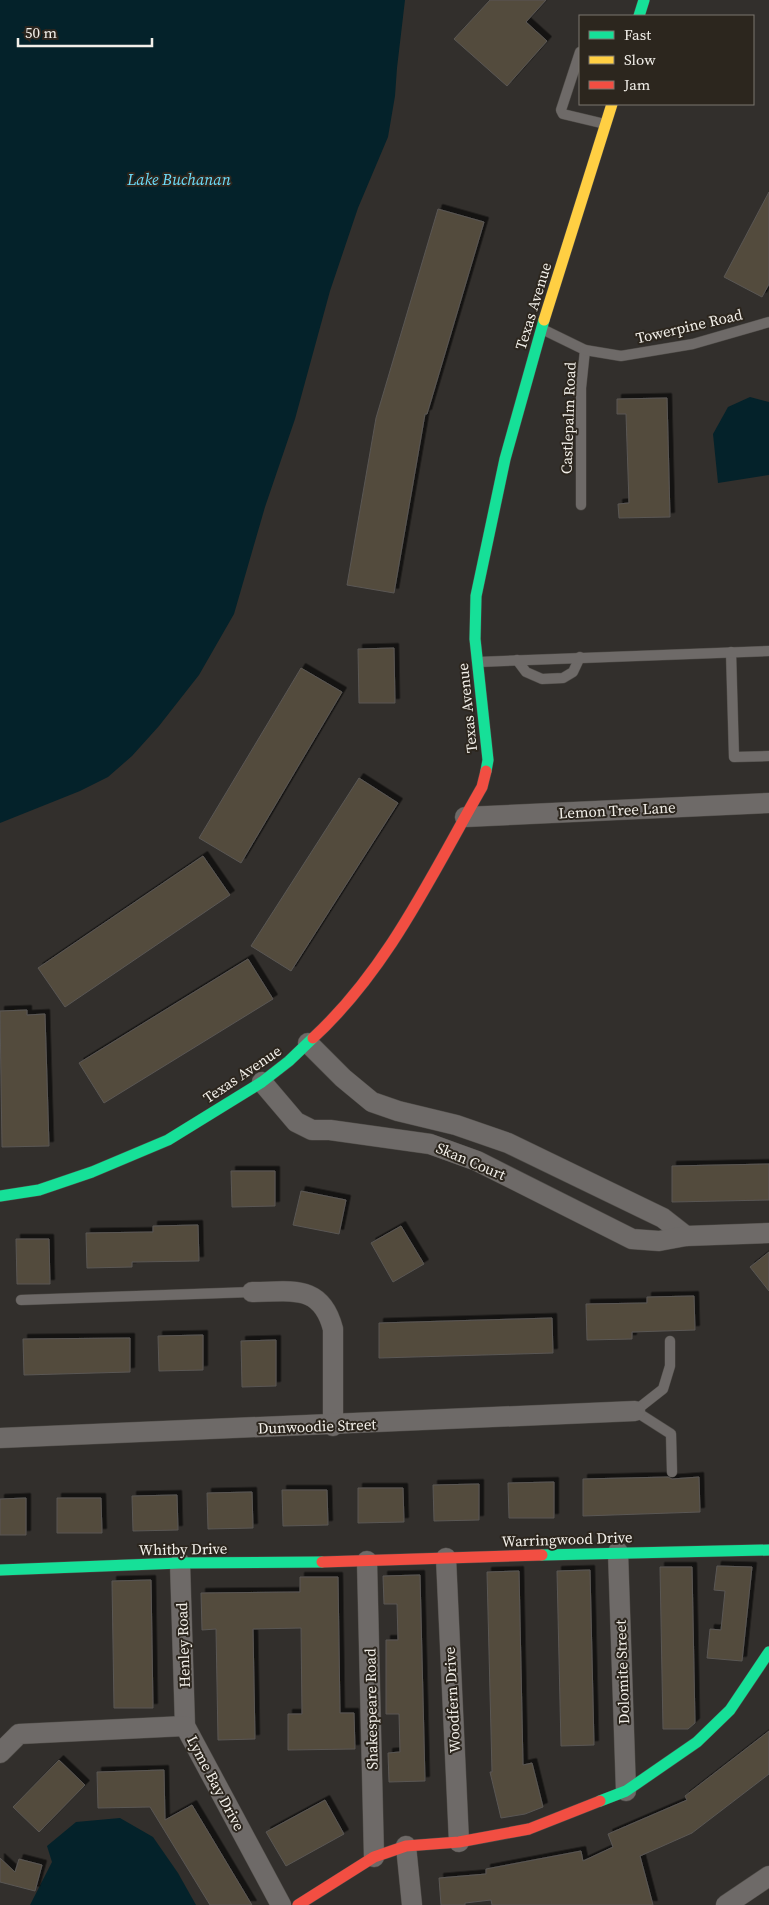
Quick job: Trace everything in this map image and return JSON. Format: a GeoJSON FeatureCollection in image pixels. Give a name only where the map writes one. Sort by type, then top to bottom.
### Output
{"type":"FeatureCollection","features":[{"type":"Feature","properties":{"kind":"street"},"geometry":{"type":"LineString","coordinates":[[639,15],[644,0]]}},
{"type":"Feature","properties":{"kind":"street","name":"Texas Avenue"},"geometry":{"type":"LineString","coordinates":[[0,1196],[39,1190],[168,1140],[262,1082],[288,1061],[337,1016],[399,934],[482,787],[488,760],[475,639],[476,596],[505,459],[541,329],[612,105]]}},
{"type":"Feature","properties":{"kind":"street","name":"Lemon Tree Lane"},"geometry":{"type":"LineString","coordinates":[[465,817],[769,803]]}},
{"type":"Feature","properties":{"kind":"street","name":"Skan Court"},"geometry":{"type":"LineString","coordinates":[[308,1043],[343,1078],[372,1102],[508,1143],[663,1218],[686,1236]]}},
{"type":"Feature","properties":{"kind":"street","name":"Skan Court"},"geometry":{"type":"LineString","coordinates":[[262,1082],[296,1122],[312,1130],[330,1130],[430,1144],[477,1161],[632,1239],[659,1241],[686,1236],[769,1233]]}},
{"type":"Feature","properties":{"kind":"street"},"geometry":{"type":"LineString","coordinates":[[252,1292],[302,1292],[324,1305],[333,1329],[333,1426]]}},
{"type":"Feature","properties":{"kind":"street","name":"Dunwoodie Street"},"geometry":{"type":"LineString","coordinates":[[0,1438],[333,1426],[635,1411]]}},
{"type":"Feature","properties":{"kind":"street","name":"Warringwood Drive"},"geometry":{"type":"LineString","coordinates":[[367,1561],[618,1552],[769,1550]]}},
{"type":"Feature","properties":{"kind":"street","name":"Dolomite Street"},"geometry":{"type":"LineString","coordinates":[[618,1552],[626,1792]]}},
{"type":"Feature","properties":{"kind":"street","name":"Woodfern Drive"},"geometry":{"type":"LineString","coordinates":[[446,1558],[459,1842]]}},
{"type":"Feature","properties":{"kind":"street","name":"Whitby Drive"},"geometry":{"type":"LineString","coordinates":[[0,1570],[180,1563],[367,1561]]}},
{"type":"Feature","properties":{"kind":"street","name":"Shakespeare Road"},"geometry":{"type":"LineString","coordinates":[[367,1561],[374,1857]]}},
{"type":"Feature","properties":{"kind":"street","name":"Henley Road"},"geometry":{"type":"LineString","coordinates":[[180,1563],[185,1726]]}},
{"type":"Feature","properties":{"kind":"street"},"geometry":{"type":"LineString","coordinates":[[298,1905],[374,1857],[406,1846],[459,1842],[529,1828],[626,1792],[697,1742],[730,1710],[769,1652]]}},
{"type":"Feature","properties":{"kind":"street","name":"Lyme Bay Drive"},"geometry":{"type":"LineString","coordinates":[[0,1753],[19,1734],[185,1726],[281,1905]]}},
{"type":"Feature","properties":{"kind":"street"},"geometry":{"type":"LineString","coordinates":[[406,1846],[412,1905]]}},
{"type":"Feature","properties":{"kind":"street"},"geometry":{"type":"LineString","coordinates":[[726,1905],[769,1876]]}},
{"type":"Feature","properties":{"kind":"lane"},"geometry":{"type":"LineString","coordinates":[[579,55],[561,110],[563,114],[606,125]]}},
{"type":"Feature","properties":{"kind":"lane","name":"Towerpine Road"},"geometry":{"type":"LineString","coordinates":[[585,350],[621,356],[693,344],[769,322]]}},
{"type":"Feature","properties":{"kind":"lane","name":"Castlepalm Road"},"geometry":{"type":"LineString","coordinates":[[541,329],[585,350],[582,388],[581,505]]}},
{"type":"Feature","properties":{"kind":"lane"},"geometry":{"type":"LineString","coordinates":[[477,662],[769,651]]}},
{"type":"Feature","properties":{"kind":"lane"},"geometry":{"type":"LineString","coordinates":[[731,652],[734,757],[769,756]]}},
{"type":"Feature","properties":{"kind":"lane"},"geometry":{"type":"LineString","coordinates":[[517,660],[526,672],[542,679],[564,678],[573,672],[580,657]]}},
{"type":"Feature","properties":{"kind":"lane"},"geometry":{"type":"LineString","coordinates":[[21,1300],[252,1292]]}},
{"type":"Feature","properties":{"kind":"lane"},"geometry":{"type":"LineString","coordinates":[[670,1341],[670,1366],[663,1389],[635,1411],[671,1434],[672,1472]]}},
{"type":"Feature","properties":{"kind":"water","name":"Lake Buchanan"},"geometry":{"type":"Polygon","coordinates":[[[0,0],[405,0],[395,96],[388,137],[358,208],[330,291],[295,419],[265,507],[234,614],[199,675],[159,726],[132,756],[108,777],[80,791],[0,823],[0,0]]]}},
{"type":"Feature","properties":{"kind":"water"},"geometry":{"type":"Polygon","coordinates":[[[750,397],[769,402],[769,475],[718,483],[713,434],[728,407],[750,397]]]}},
{"type":"Feature","properties":{"kind":"water"},"geometry":{"type":"Polygon","coordinates":[[[120,1818],[153,1837],[178,1873],[196,1905],[30,1905],[52,1862],[47,1846],[76,1822],[120,1818]]]}},
{"type":"Feature","properties":{"kind":"building"},"geometry":{"type":"Polygon","coordinates":[[[490,0],[546,0],[526,22],[547,41],[507,86],[454,39],[490,0]]]}},
{"type":"Feature","properties":{"kind":"building"},"geometry":{"type":"Polygon","coordinates":[[[769,192],[769,284],[762,297],[724,277],[769,192]]]}},
{"type":"Feature","properties":{"kind":"building"},"geometry":{"type":"Polygon","coordinates":[[[438,209],[484,222],[427,414],[425,414],[394,593],[347,585],[376,418],[438,209]]]}},
{"type":"Feature","properties":{"kind":"building"},"geometry":{"type":"Polygon","coordinates":[[[667,398],[670,517],[619,518],[618,504],[629,503],[626,414],[617,414],[617,399],[667,398]]]}},
{"type":"Feature","properties":{"kind":"building"},"geometry":{"type":"Polygon","coordinates":[[[394,648],[395,703],[359,703],[358,649],[394,648]]]}},
{"type":"Feature","properties":{"kind":"building"},"geometry":{"type":"Polygon","coordinates":[[[301,668],[342,692],[241,863],[199,838],[301,668]]]}},
{"type":"Feature","properties":{"kind":"building"},"geometry":{"type":"Polygon","coordinates":[[[359,778],[398,803],[291,971],[251,946],[359,778]]]}},
{"type":"Feature","properties":{"kind":"building"},"geometry":{"type":"Polygon","coordinates":[[[203,856],[230,895],[65,1007],[38,968],[203,856]]]}},
{"type":"Feature","properties":{"kind":"building"},"geometry":{"type":"Polygon","coordinates":[[[248,959],[273,999],[104,1103],[79,1063],[248,959]]]}},
{"type":"Feature","properties":{"kind":"building"},"geometry":{"type":"Polygon","coordinates":[[[27,1010],[27,1015],[45,1014],[49,1146],[2,1147],[0,1011],[27,1010]]]}},
{"type":"Feature","properties":{"kind":"building"},"geometry":{"type":"Polygon","coordinates":[[[769,1164],[769,1200],[672,1202],[672,1166],[769,1164]]]}},
{"type":"Feature","properties":{"kind":"building"},"geometry":{"type":"Polygon","coordinates":[[[231,1171],[275,1171],[275,1206],[232,1207],[231,1171]]]}},
{"type":"Feature","properties":{"kind":"building"},"geometry":{"type":"Polygon","coordinates":[[[301,1191],[346,1200],[339,1234],[293,1225],[301,1191]]]}},
{"type":"Feature","properties":{"kind":"building"},"geometry":{"type":"Polygon","coordinates":[[[198,1225],[199,1261],[132,1262],[132,1267],[87,1268],[86,1233],[153,1232],[153,1226],[198,1225]]]}},
{"type":"Feature","properties":{"kind":"building"},"geometry":{"type":"Polygon","coordinates":[[[401,1226],[424,1264],[393,1282],[371,1243],[401,1226]]]}},
{"type":"Feature","properties":{"kind":"building"},"geometry":{"type":"Polygon","coordinates":[[[16,1239],[49,1239],[50,1284],[17,1284],[16,1239]]]}},
{"type":"Feature","properties":{"kind":"building"},"geometry":{"type":"Polygon","coordinates":[[[769,1252],[769,1291],[750,1267],[769,1252]]]}},
{"type":"Feature","properties":{"kind":"building"},"geometry":{"type":"Polygon","coordinates":[[[694,1296],[695,1330],[632,1332],[632,1339],[587,1340],[586,1304],[647,1303],[647,1297],[694,1296]]]}},
{"type":"Feature","properties":{"kind":"building"},"geometry":{"type":"Polygon","coordinates":[[[552,1318],[553,1353],[379,1358],[379,1323],[552,1318]]]}},
{"type":"Feature","properties":{"kind":"building"},"geometry":{"type":"Polygon","coordinates":[[[203,1335],[203,1370],[159,1371],[158,1336],[203,1335]]]}},
{"type":"Feature","properties":{"kind":"building"},"geometry":{"type":"Polygon","coordinates":[[[130,1338],[130,1372],[24,1375],[23,1339],[130,1338]]]}},
{"type":"Feature","properties":{"kind":"building"},"geometry":{"type":"Polygon","coordinates":[[[276,1340],[276,1386],[242,1387],[241,1341],[276,1340]]]}},
{"type":"Feature","properties":{"kind":"building"},"geometry":{"type":"Polygon","coordinates":[[[668,1477],[672,1479],[699,1477],[700,1512],[583,1516],[583,1479],[668,1477]]]}},
{"type":"Feature","properties":{"kind":"building"},"geometry":{"type":"Polygon","coordinates":[[[554,1482],[554,1518],[509,1518],[508,1483],[554,1482]]]}},
{"type":"Feature","properties":{"kind":"building"},"geometry":{"type":"Polygon","coordinates":[[[479,1484],[479,1520],[434,1521],[433,1485],[479,1484]]]}},
{"type":"Feature","properties":{"kind":"building"},"geometry":{"type":"Polygon","coordinates":[[[358,1488],[403,1488],[404,1522],[358,1523],[358,1488]]]}},
{"type":"Feature","properties":{"kind":"building"},"geometry":{"type":"Polygon","coordinates":[[[282,1490],[327,1490],[328,1525],[283,1526],[282,1490]]]}},
{"type":"Feature","properties":{"kind":"building"},"geometry":{"type":"Polygon","coordinates":[[[252,1492],[253,1528],[208,1529],[207,1493],[252,1492]]]}},
{"type":"Feature","properties":{"kind":"building"},"geometry":{"type":"Polygon","coordinates":[[[177,1495],[178,1530],[133,1531],[132,1496],[177,1495]]]}},
{"type":"Feature","properties":{"kind":"building"},"geometry":{"type":"Polygon","coordinates":[[[26,1498],[26,1535],[0,1535],[0,1499],[26,1498]]]}},
{"type":"Feature","properties":{"kind":"building"},"geometry":{"type":"Polygon","coordinates":[[[57,1498],[101,1498],[102,1533],[57,1533],[57,1498]]]}},
{"type":"Feature","properties":{"kind":"building"},"geometry":{"type":"Polygon","coordinates":[[[717,1566],[752,1567],[742,1661],[707,1658],[710,1629],[721,1630],[725,1591],[714,1590],[717,1566]]]}},
{"type":"Feature","properties":{"kind":"building"},"geometry":{"type":"Polygon","coordinates":[[[660,1567],[692,1567],[695,1723],[688,1729],[663,1729],[660,1567]]]}},
{"type":"Feature","properties":{"kind":"building"},"geometry":{"type":"Polygon","coordinates":[[[590,1570],[594,1745],[561,1746],[557,1571],[590,1570]]]}},
{"type":"Feature","properties":{"kind":"building"},"geometry":{"type":"Polygon","coordinates":[[[519,1571],[523,1765],[532,1763],[543,1807],[525,1814],[501,1818],[490,1772],[492,1772],[487,1572],[519,1571]]]}},
{"type":"Feature","properties":{"kind":"building"},"geometry":{"type":"Polygon","coordinates":[[[420,1575],[425,1781],[389,1782],[388,1753],[400,1752],[399,1714],[386,1714],[386,1640],[398,1640],[397,1604],[384,1604],[383,1576],[420,1575]]]}},
{"type":"Feature","properties":{"kind":"building"},"geometry":{"type":"Polygon","coordinates":[[[300,1577],[338,1577],[340,1713],[354,1713],[355,1749],[288,1750],[288,1714],[302,1714],[301,1628],[253,1629],[255,1739],[218,1740],[216,1629],[202,1630],[201,1593],[300,1592],[300,1577]]]}},
{"type":"Feature","properties":{"kind":"building"},"geometry":{"type":"Polygon","coordinates":[[[151,1580],[153,1708],[114,1708],[112,1581],[151,1580]]]}},
{"type":"Feature","properties":{"kind":"building"},"geometry":{"type":"Polygon","coordinates":[[[769,1731],[769,1774],[692,1833],[640,1856],[653,1905],[492,1905],[491,1900],[465,1903],[465,1905],[441,1905],[439,1878],[486,1874],[486,1869],[581,1851],[583,1861],[613,1847],[608,1834],[687,1800],[685,1796],[769,1731]]]}},
{"type":"Feature","properties":{"kind":"building"},"geometry":{"type":"Polygon","coordinates":[[[59,1760],[85,1785],[39,1832],[13,1807],[59,1760]]]}},
{"type":"Feature","properties":{"kind":"building"},"geometry":{"type":"Polygon","coordinates":[[[164,1770],[165,1820],[192,1805],[252,1905],[210,1905],[150,1807],[98,1808],[97,1772],[164,1770]]]}},
{"type":"Feature","properties":{"kind":"building"},"geometry":{"type":"Polygon","coordinates":[[[325,1800],[344,1834],[286,1866],[266,1832],[325,1800]]]}},
{"type":"Feature","properties":{"kind":"building"},"geometry":{"type":"Polygon","coordinates":[[[0,1858],[15,1872],[19,1859],[42,1865],[35,1891],[0,1882],[0,1858]]]}},
{"type":"Feature","properties":{"kind":"traffic: fast"},"geometry":{"type":"LineString","coordinates":[[639,15],[644,0]]}},
{"type":"Feature","properties":{"kind":"traffic: fast"},"geometry":{"type":"LineString","coordinates":[[486,771],[488,760],[475,639],[476,596],[505,459],[544,320]]}},
{"type":"Feature","properties":{"kind":"traffic: fast"},"geometry":{"type":"LineString","coordinates":[[0,1196],[39,1190],[92,1172],[168,1140],[262,1082],[289,1061],[313,1038]]}},
{"type":"Feature","properties":{"kind":"traffic: fast"},"geometry":{"type":"LineString","coordinates":[[542,1555],[769,1550]]}},
{"type":"Feature","properties":{"kind":"traffic: fast"},"geometry":{"type":"LineString","coordinates":[[0,1570],[180,1563],[322,1562]]}},
{"type":"Feature","properties":{"kind":"traffic: fast"},"geometry":{"type":"LineString","coordinates":[[600,1801],[626,1791],[697,1742],[730,1710],[769,1652]]}},
{"type":"Feature","properties":{"kind":"traffic: slow"},"geometry":{"type":"LineString","coordinates":[[544,320],[612,105]]}},
{"type":"Feature","properties":{"kind":"traffic: jam"},"geometry":{"type":"LineString","coordinates":[[313,1038],[340,1011],[364,982],[407,919],[482,787],[486,771]]}},
{"type":"Feature","properties":{"kind":"traffic: jam"},"geometry":{"type":"LineString","coordinates":[[322,1562],[542,1555]]}},
{"type":"Feature","properties":{"kind":"traffic: jam"},"geometry":{"type":"LineString","coordinates":[[298,1905],[374,1857],[406,1846],[459,1842],[529,1829],[600,1801]]}}]}
